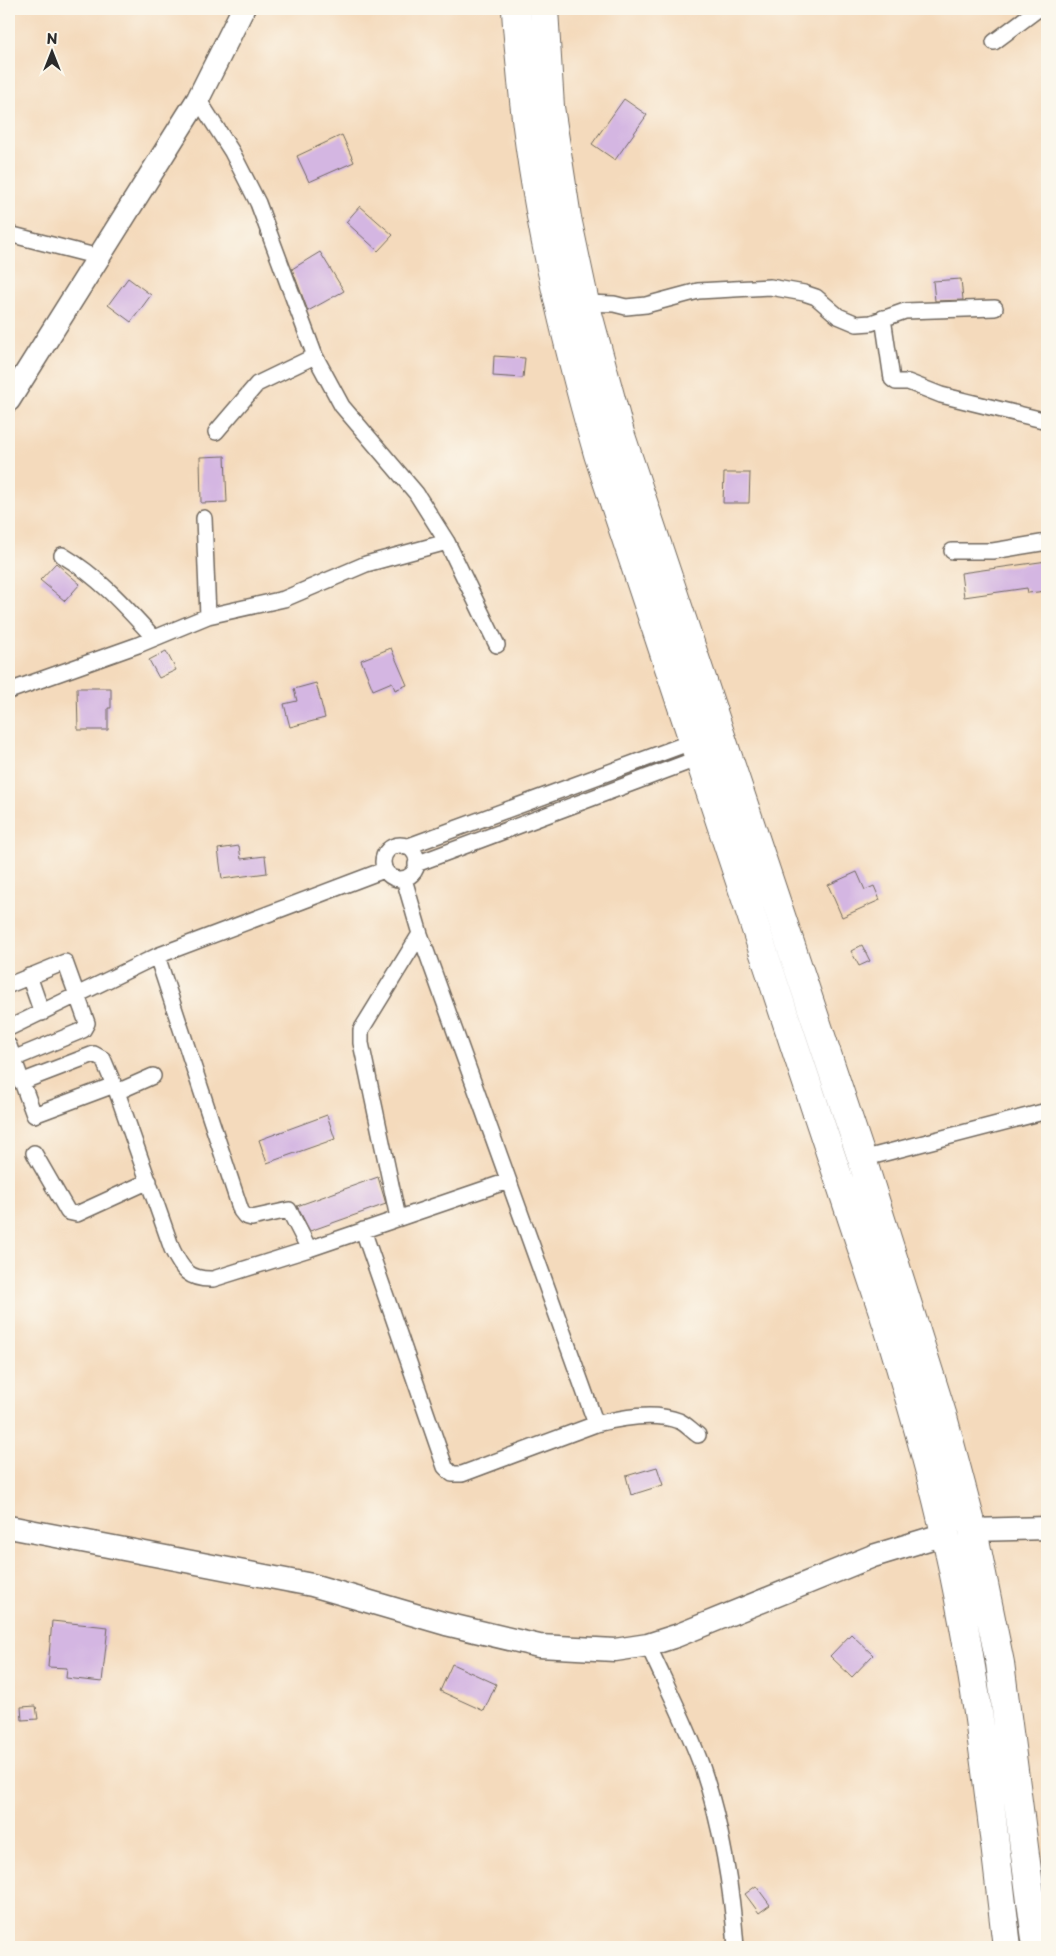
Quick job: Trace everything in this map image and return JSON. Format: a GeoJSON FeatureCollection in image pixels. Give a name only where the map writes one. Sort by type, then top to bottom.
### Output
{"type":"FeatureCollection","features":[{"type":"Feature","properties":{"kind":"highway"},"geometry":{"type":"LineString","coordinates":[[516,9],[527,136],[568,350],[598,454],[888,1327],[926,1452],[963,1621],[980,1734],[1007,1947]]}},
{"type":"Feature","properties":{"kind":"highway"},"geometry":{"type":"LineString","coordinates":[[544,9],[550,108],[567,218],[585,303],[620,433],[862,1159],[943,1417],[973,1530],[1000,1663],[1037,1947]]}},
{"type":"Feature","properties":{"kind":"street"},"geometry":{"type":"LineString","coordinates":[[9,400],[198,99],[243,9]]}},
{"type":"Feature","properties":{"kind":"street"},"geometry":{"type":"LineString","coordinates":[[994,42],[1038,9]]}},
{"type":"Feature","properties":{"kind":"street"},"geometry":{"type":"LineString","coordinates":[[198,99],[232,152],[258,203],[315,356],[342,406],[416,493],[447,542],[497,645]]}},
{"type":"Feature","properties":{"kind":"street"},"geometry":{"type":"LineString","coordinates":[[9,234],[99,257]]}},
{"type":"Feature","properties":{"kind":"street"},"geometry":{"type":"LineString","coordinates":[[585,303],[614,304],[626,307],[646,305],[698,291],[770,287],[804,293],[816,298],[838,316],[857,324],[871,323],[883,318],[913,311],[995,308]]}},
{"type":"Feature","properties":{"kind":"street"},"geometry":{"type":"LineString","coordinates":[[883,318],[892,378],[896,382],[908,382],[941,396],[1047,421]]}},
{"type":"Feature","properties":{"kind":"street"},"geometry":{"type":"LineString","coordinates":[[216,432],[257,384],[315,356]]}},
{"type":"Feature","properties":{"kind":"street"},"geometry":{"type":"LineString","coordinates":[[204,518],[208,616]]}},
{"type":"Feature","properties":{"kind":"street"},"geometry":{"type":"LineString","coordinates":[[9,691],[154,638],[208,616],[284,599],[366,564],[447,542]]}},
{"type":"Feature","properties":{"kind":"street"},"geometry":{"type":"LineString","coordinates":[[952,551],[993,551],[1047,542]]}},
{"type":"Feature","properties":{"kind":"street"},"geometry":{"type":"LineString","coordinates":[[62,555],[87,570],[110,590],[154,638]]}},
{"type":"Feature","properties":{"kind":"street"},"geometry":{"type":"LineString","coordinates":[[406,847],[414,854],[416,864],[413,873],[404,879],[393,878],[384,870],[383,860],[387,851],[396,846],[406,847],[696,749]]}},
{"type":"Feature","properties":{"kind":"street"},"geometry":{"type":"LineString","coordinates":[[416,864],[696,749]]}},
{"type":"Feature","properties":{"kind":"street"},"geometry":{"type":"LineString","coordinates":[[9,1028],[157,956],[384,870]]}},
{"type":"Feature","properties":{"kind":"street"},"geometry":{"type":"LineString","coordinates":[[404,879],[420,934],[596,1424]]}},
{"type":"Feature","properties":{"kind":"street"},"geometry":{"type":"LineString","coordinates":[[398,1218],[361,1043],[362,1030],[420,934]]}},
{"type":"Feature","properties":{"kind":"street"},"geometry":{"type":"LineString","coordinates":[[157,956],[241,1211],[245,1216],[252,1218],[288,1210],[309,1249]]}},
{"type":"Feature","properties":{"kind":"street"},"geometry":{"type":"LineString","coordinates":[[9,985],[65,962],[86,1026],[53,1042],[11,1052],[32,1114],[36,1116],[153,1076]]}},
{"type":"Feature","properties":{"kind":"street"},"geometry":{"type":"LineString","coordinates":[[29,976],[42,1013]]}},
{"type":"Feature","properties":{"kind":"street"},"geometry":{"type":"LineString","coordinates":[[53,1042],[62,1066]]}},
{"type":"Feature","properties":{"kind":"street"},"geometry":{"type":"LineString","coordinates":[[21,1082],[94,1054],[99,1055],[116,1088],[174,1254],[185,1272],[199,1280],[213,1279],[309,1249],[508,1181]]}},
{"type":"Feature","properties":{"kind":"street"},"geometry":{"type":"LineString","coordinates":[[862,1159],[1047,1111]]}},
{"type":"Feature","properties":{"kind":"street"},"geometry":{"type":"LineString","coordinates":[[34,1153],[68,1212],[72,1214],[149,1181]]}},
{"type":"Feature","properties":{"kind":"street"},"geometry":{"type":"LineString","coordinates":[[364,1230],[445,1467],[452,1474],[462,1474],[596,1424],[617,1419],[661,1417],[680,1421],[698,1435]]}},
{"type":"Feature","properties":{"kind":"street"},"geometry":{"type":"LineString","coordinates":[[9,1527],[312,1585],[446,1624],[540,1646],[616,1650],[648,1645],[676,1636],[873,1556],[945,1534]]}},
{"type":"Feature","properties":{"kind":"street"},"geometry":{"type":"LineString","coordinates":[[973,1530],[1047,1528]]}},
{"type":"Feature","properties":{"kind":"street"},"geometry":{"type":"LineString","coordinates":[[648,1645],[680,1712],[702,1768],[718,1831],[736,1947]]}},
{"type":"Feature","properties":{"kind":"building"},"geometry":{"type":"Polygon","coordinates":[[[624,99],[647,115],[615,160],[592,144],[624,99]]]}},
{"type":"Feature","properties":{"kind":"building"},"geometry":{"type":"Polygon","coordinates":[[[342,135],[354,162],[309,182],[297,156],[342,135]]]}},
{"type":"Feature","properties":{"kind":"building"},"geometry":{"type":"Polygon","coordinates":[[[360,206],[393,235],[378,251],[346,222],[360,206]]]}},
{"type":"Feature","properties":{"kind":"building"},"geometry":{"type":"Polygon","coordinates":[[[320,252],[344,291],[308,311],[292,269],[320,252]]]}},
{"type":"Feature","properties":{"kind":"building"},"geometry":{"type":"Polygon","coordinates":[[[128,278],[151,295],[131,322],[108,305],[128,278]]]}},
{"type":"Feature","properties":{"kind":"building"},"geometry":{"type":"Polygon","coordinates":[[[961,279],[963,300],[935,301],[933,281],[961,279]]]}},
{"type":"Feature","properties":{"kind":"building"},"geometry":{"type":"Polygon","coordinates":[[[494,356],[525,358],[523,378],[493,376],[494,356]]]}},
{"type":"Feature","properties":{"kind":"building"},"geometry":{"type":"Polygon","coordinates":[[[225,456],[227,502],[201,503],[200,457],[225,456]]]}},
{"type":"Feature","properties":{"kind":"building"},"geometry":{"type":"Polygon","coordinates":[[[724,473],[750,473],[749,503],[723,503],[724,473]]]}},
{"type":"Feature","properties":{"kind":"building"},"geometry":{"type":"Polygon","coordinates":[[[1047,561],[1047,591],[1028,593],[1027,588],[964,597],[961,573],[1047,561]]]}},
{"type":"Feature","properties":{"kind":"building"},"geometry":{"type":"Polygon","coordinates":[[[56,563],[80,584],[65,601],[40,580],[56,563]]]}},
{"type":"Feature","properties":{"kind":"building"},"geometry":{"type":"Polygon","coordinates":[[[391,648],[407,685],[395,690],[392,682],[373,690],[361,660],[391,648]]]}},
{"type":"Feature","properties":{"kind":"building"},"geometry":{"type":"Polygon","coordinates":[[[166,651],[176,670],[159,678],[149,660],[166,651]]]}},
{"type":"Feature","properties":{"kind":"building"},"geometry":{"type":"Polygon","coordinates":[[[316,683],[325,718],[290,727],[284,704],[297,701],[294,689],[316,683]]]}},
{"type":"Feature","properties":{"kind":"building"},"geometry":{"type":"Polygon","coordinates":[[[77,688],[111,688],[111,708],[108,708],[108,730],[78,730],[77,688]]]}},
{"type":"Feature","properties":{"kind":"building"},"geometry":{"type":"Polygon","coordinates":[[[239,846],[241,859],[265,856],[267,873],[222,879],[218,849],[239,846]]]}},
{"type":"Feature","properties":{"kind":"building"},"geometry":{"type":"Polygon","coordinates":[[[857,872],[865,890],[874,886],[880,900],[842,917],[828,885],[857,872]]]}},
{"type":"Feature","properties":{"kind":"building"},"geometry":{"type":"Polygon","coordinates":[[[862,945],[870,961],[859,966],[851,951],[862,945]]]}},
{"type":"Feature","properties":{"kind":"building"},"geometry":{"type":"Polygon","coordinates":[[[327,1115],[335,1139],[267,1163],[259,1140],[327,1115]]]}},
{"type":"Feature","properties":{"kind":"building"},"geometry":{"type":"Polygon","coordinates":[[[378,1177],[386,1204],[310,1231],[297,1206],[378,1177]]]}},
{"type":"Feature","properties":{"kind":"building"},"geometry":{"type":"Polygon","coordinates":[[[657,1467],[663,1485],[631,1495],[626,1476],[657,1467]]]}},
{"type":"Feature","properties":{"kind":"building"},"geometry":{"type":"Polygon","coordinates":[[[52,1621],[108,1627],[102,1682],[66,1678],[67,1668],[48,1667],[52,1621]]]}},
{"type":"Feature","properties":{"kind":"building"},"geometry":{"type":"Polygon","coordinates":[[[851,1634],[873,1655],[852,1677],[830,1656],[851,1634]]]}},
{"type":"Feature","properties":{"kind":"building"},"geometry":{"type":"Polygon","coordinates":[[[452,1664],[496,1684],[484,1711],[440,1691],[452,1664]]]}},
{"type":"Feature","properties":{"kind":"building"},"geometry":{"type":"Polygon","coordinates":[[[36,1706],[38,1719],[22,1720],[21,1707],[36,1706]]]}},
{"type":"Feature","properties":{"kind":"building"},"geometry":{"type":"Polygon","coordinates":[[[756,1886],[770,1905],[759,1913],[745,1894],[756,1886]]]}}]}
